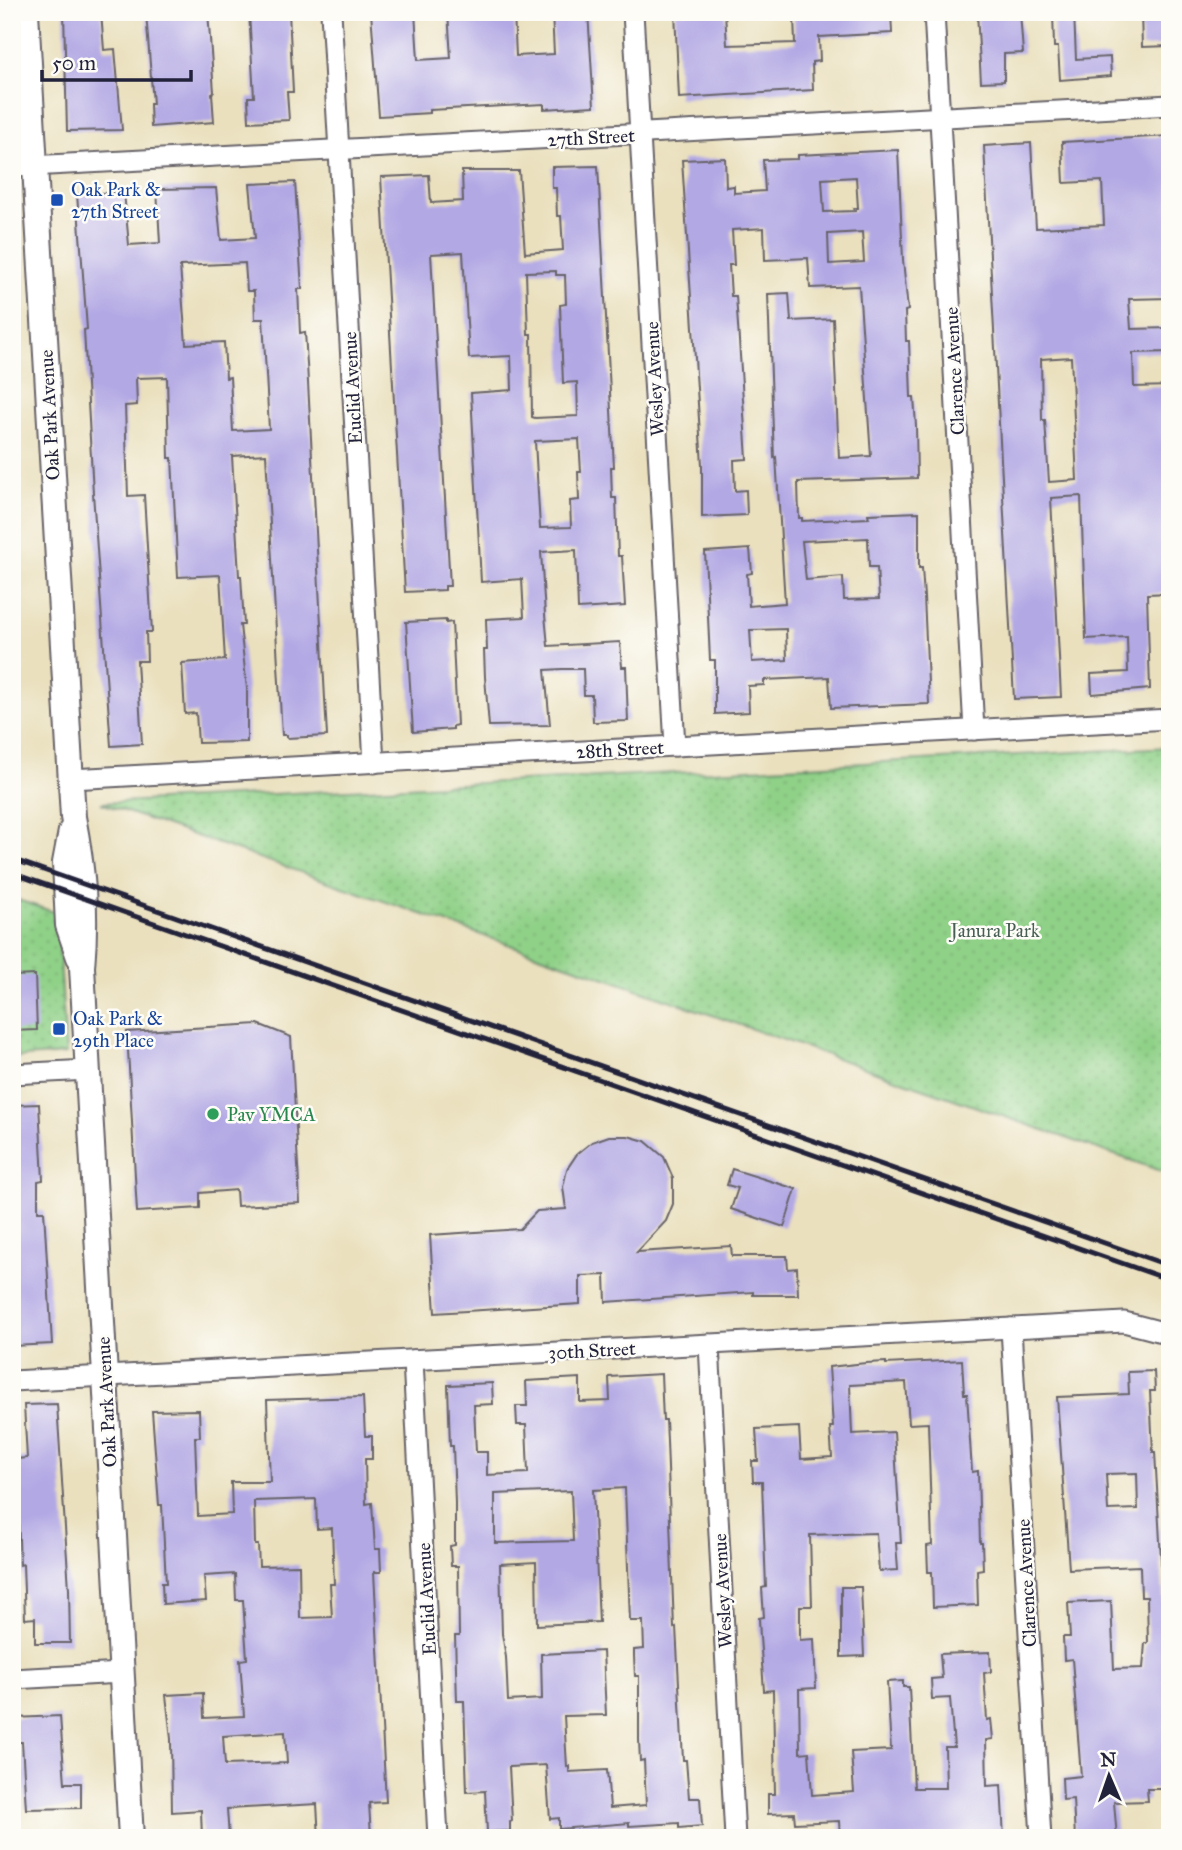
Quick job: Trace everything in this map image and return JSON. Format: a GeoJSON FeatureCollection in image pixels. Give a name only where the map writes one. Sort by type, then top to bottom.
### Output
{"type":"FeatureCollection","features":[{"type":"Feature","properties":{"kind":"street","name":"Oak Park Avenue"},"geometry":{"type":"LineString","coordinates":[[26,12],[23,166],[71,779],[73,817],[65,863],[67,912],[68,925],[82,967],[131,1838]]}},
{"type":"Feature","properties":{"kind":"street","name":"Euclid Avenue"},"geometry":{"type":"LineString","coordinates":[[331,12],[374,763]]}},
{"type":"Feature","properties":{"kind":"street","name":"Wesley Avenue"},"geometry":{"type":"LineString","coordinates":[[633,12],[675,746]]}},
{"type":"Feature","properties":{"kind":"street","name":"Clarence Avenue"},"geometry":{"type":"LineString","coordinates":[[934,12],[974,730]]}},
{"type":"Feature","properties":{"kind":"street","name":"27th Street"},"geometry":{"type":"LineString","coordinates":[[23,166],[1170,105]]}},
{"type":"Feature","properties":{"kind":"street","name":"28th Street"},"geometry":{"type":"LineString","coordinates":[[71,779],[1170,719]]}},
{"type":"Feature","properties":{"kind":"street"},"geometry":{"type":"LineString","coordinates":[[12,1074],[88,1070]]}},
{"type":"Feature","properties":{"kind":"street","name":"30th Street"},"geometry":{"type":"LineString","coordinates":[[12,1381],[1124,1322],[1170,1334]]}},
{"type":"Feature","properties":{"kind":"street","name":"Clarence Avenue"},"geometry":{"type":"LineString","coordinates":[[1011,1328],[1041,1838]]}},
{"type":"Feature","properties":{"kind":"street","name":"Wesley Avenue"},"geometry":{"type":"LineString","coordinates":[[709,1344],[735,1838]]}},
{"type":"Feature","properties":{"kind":"street","name":"Euclid Avenue"},"geometry":{"type":"LineString","coordinates":[[413,1360],[438,1838]]}},
{"type":"Feature","properties":{"kind":"street"},"geometry":{"type":"LineString","coordinates":[[12,1679],[122,1673]]}},
{"type":"Feature","properties":{"kind":"green space","name":"Janura Park"},"geometry":{"type":"Polygon","coordinates":[[[1170,747],[1170,1174],[101,803],[1170,747]]]}},
{"type":"Feature","properties":{"kind":"green space"},"geometry":{"type":"Polygon","coordinates":[[[12,898],[57,913],[66,1054],[12,1058],[12,898]]]}},
{"type":"Feature","properties":{"kind":"building"},"geometry":{"type":"Polygon","coordinates":[[[64,12],[101,12],[104,50],[115,49],[122,130],[67,131],[64,12]]]}},
{"type":"Feature","properties":{"kind":"building"},"geometry":{"type":"Polygon","coordinates":[[[146,12],[208,12],[214,122],[151,127],[150,104],[153,104],[146,12]]]}},
{"type":"Feature","properties":{"kind":"building"},"geometry":{"type":"Polygon","coordinates":[[[249,12],[289,12],[293,92],[287,92],[289,120],[249,122],[248,97],[254,97],[249,12]]]}},
{"type":"Feature","properties":{"kind":"building"},"geometry":{"type":"Polygon","coordinates":[[[371,12],[415,12],[418,60],[451,58],[448,12],[514,12],[516,56],[554,54],[552,12],[588,12],[594,106],[544,109],[544,104],[430,110],[430,113],[379,116],[371,12]]]}},
{"type":"Feature","properties":{"kind":"building"},"geometry":{"type":"Polygon","coordinates":[[[675,12],[725,12],[727,45],[795,43],[794,17],[841,15],[841,12],[891,12],[892,33],[819,37],[820,61],[812,62],[813,90],[679,98],[675,12]]]}},
{"type":"Feature","properties":{"kind":"building"},"geometry":{"type":"Polygon","coordinates":[[[977,12],[1020,12],[1023,53],[1004,54],[1004,81],[981,82],[977,12]]]}},
{"type":"Feature","properties":{"kind":"building"},"geometry":{"type":"Polygon","coordinates":[[[1053,12],[1074,12],[1076,59],[1110,57],[1111,76],[1060,80],[1058,47],[1054,47],[1053,12]]]}},
{"type":"Feature","properties":{"kind":"building"},"geometry":{"type":"Polygon","coordinates":[[[1141,12],[1170,12],[1170,46],[1142,47],[1141,12]]]}},
{"type":"Feature","properties":{"kind":"building"},"geometry":{"type":"Polygon","coordinates":[[[1170,136],[1170,298],[1129,299],[1131,329],[1170,328],[1170,352],[1133,353],[1134,387],[1170,386],[1170,593],[1147,594],[1150,689],[1092,694],[1091,674],[1128,672],[1127,637],[1086,639],[1081,496],[1051,498],[1061,697],[1014,699],[984,146],[1031,143],[1036,228],[1104,225],[1102,181],[1064,183],[1062,142],[1170,136]],[[1071,357],[1041,359],[1042,420],[1045,420],[1049,482],[1077,480],[1071,357]]]}},
{"type":"Feature","properties":{"kind":"building"},"geometry":{"type":"Polygon","coordinates":[[[898,150],[908,310],[905,311],[906,341],[909,341],[911,397],[914,397],[917,478],[798,482],[799,518],[802,518],[802,521],[869,518],[868,514],[919,512],[919,568],[922,568],[929,704],[831,708],[829,677],[764,680],[764,685],[748,686],[749,712],[715,714],[715,660],[710,660],[705,552],[750,549],[752,573],[747,574],[749,606],[785,603],[776,457],[774,458],[768,294],[789,293],[791,321],[833,319],[839,458],[871,456],[859,286],[810,288],[808,258],[765,260],[764,228],[732,230],[734,265],[729,265],[731,296],[736,296],[747,459],[734,460],[735,491],[746,490],[747,515],[702,517],[702,465],[682,160],[725,158],[726,187],[734,186],[734,193],[765,191],[763,160],[798,159],[798,155],[898,150]],[[856,177],[822,179],[824,212],[855,211],[854,208],[858,208],[856,177]],[[862,232],[828,234],[829,264],[864,262],[862,232]],[[868,538],[802,541],[806,580],[843,577],[844,600],[879,599],[877,567],[869,567],[868,538]],[[786,629],[750,630],[752,662],[787,660],[786,629]]]}},
{"type":"Feature","properties":{"kind":"building"},"geometry":{"type":"Polygon","coordinates":[[[598,166],[614,467],[611,467],[612,498],[616,498],[618,556],[622,556],[625,606],[578,609],[576,550],[541,552],[548,646],[620,642],[622,667],[626,667],[628,721],[593,722],[592,695],[584,695],[583,669],[562,669],[545,670],[550,725],[489,726],[484,650],[487,650],[486,619],[524,617],[522,579],[481,582],[471,393],[512,390],[511,356],[469,358],[463,252],[431,254],[450,586],[445,586],[445,590],[405,592],[381,177],[429,175],[431,203],[463,201],[462,171],[519,171],[525,253],[563,250],[561,216],[557,216],[556,188],[552,188],[552,167],[598,166]],[[556,271],[526,272],[528,334],[531,334],[532,417],[535,418],[578,416],[577,382],[563,383],[560,305],[566,304],[565,275],[556,275],[556,271]],[[579,439],[535,441],[540,528],[571,527],[570,501],[579,500],[579,439]]]}},
{"type":"Feature","properties":{"kind":"building"},"geometry":{"type":"Polygon","coordinates":[[[295,182],[302,289],[298,289],[300,333],[305,332],[327,736],[287,738],[287,735],[282,735],[266,454],[232,456],[244,625],[240,625],[247,689],[247,742],[198,743],[196,713],[185,714],[182,663],[225,660],[220,575],[178,577],[172,458],[169,458],[167,377],[136,378],[137,405],[125,406],[128,496],[144,495],[152,632],[146,632],[147,661],[137,661],[142,744],[111,746],[93,493],[84,330],[87,329],[77,194],[124,192],[129,245],[160,243],[157,189],[216,188],[221,240],[255,238],[250,184],[295,182]],[[245,263],[180,266],[186,344],[224,342],[226,378],[230,377],[233,431],[269,429],[263,319],[255,319],[254,291],[247,291],[245,263]]]}},
{"type":"Feature","properties":{"kind":"building"},"geometry":{"type":"Polygon","coordinates":[[[446,620],[446,623],[452,622],[457,725],[453,726],[453,729],[413,732],[406,622],[446,620]]]}},
{"type":"Feature","properties":{"kind":"building"},"geometry":{"type":"Polygon","coordinates":[[[35,975],[37,1030],[12,1031],[12,976],[35,975]]]}},
{"type":"Feature","properties":{"kind":"building","name":"Pav YMCA"},"geometry":{"type":"Polygon","coordinates":[[[258,1024],[291,1037],[300,1203],[237,1206],[236,1190],[200,1193],[200,1208],[137,1212],[127,1032],[258,1024]]]}},
{"type":"Feature","properties":{"kind":"building"},"geometry":{"type":"Polygon","coordinates":[[[39,1104],[43,1180],[38,1181],[38,1211],[44,1211],[52,1344],[12,1346],[12,1105],[39,1104]]]}},
{"type":"Feature","properties":{"kind":"building"},"geometry":{"type":"Polygon","coordinates":[[[609,1136],[628,1136],[645,1141],[664,1157],[673,1178],[673,1204],[666,1221],[637,1252],[731,1246],[732,1256],[787,1256],[788,1269],[797,1268],[798,1295],[753,1295],[753,1292],[606,1302],[605,1275],[580,1276],[580,1304],[435,1313],[430,1235],[520,1229],[537,1211],[566,1209],[563,1187],[567,1169],[577,1154],[592,1142],[609,1136]]]}},
{"type":"Feature","properties":{"kind":"building"},"geometry":{"type":"Polygon","coordinates":[[[732,1169],[796,1189],[784,1227],[731,1209],[738,1188],[727,1185],[732,1169]]]}},
{"type":"Feature","properties":{"kind":"building"},"geometry":{"type":"Polygon","coordinates":[[[962,1360],[972,1472],[978,1471],[983,1569],[977,1570],[978,1605],[933,1607],[932,1572],[928,1572],[927,1546],[932,1545],[928,1423],[909,1424],[906,1382],[850,1385],[852,1434],[894,1432],[901,1543],[896,1543],[898,1570],[879,1571],[876,1533],[810,1535],[812,1606],[800,1606],[800,1640],[814,1639],[816,1688],[799,1689],[800,1753],[809,1752],[812,1795],[854,1792],[851,1752],[891,1750],[887,1682],[903,1681],[903,1687],[909,1687],[914,1788],[946,1788],[945,1747],[954,1747],[950,1698],[932,1699],[931,1679],[942,1678],[940,1654],[990,1652],[991,1672],[984,1673],[987,1720],[991,1719],[993,1739],[986,1740],[987,1786],[1001,1785],[1004,1838],[840,1838],[839,1821],[795,1823],[794,1813],[768,1814],[768,1794],[775,1794],[773,1690],[764,1691],[760,1637],[759,1618],[764,1617],[762,1588],[766,1587],[762,1482],[753,1482],[752,1461],[758,1461],[756,1429],[799,1427],[801,1459],[832,1457],[829,1367],[962,1360]]]}},
{"type":"Feature","properties":{"kind":"building"},"geometry":{"type":"Polygon","coordinates":[[[1154,1371],[1155,1391],[1150,1391],[1166,1613],[1170,1789],[1147,1789],[1148,1801],[1114,1802],[1117,1838],[1075,1838],[1073,1799],[1063,1800],[1062,1778],[1081,1776],[1072,1659],[1064,1660],[1063,1637],[1070,1637],[1068,1603],[1111,1601],[1114,1669],[1143,1668],[1145,1643],[1148,1643],[1147,1597],[1141,1597],[1140,1566],[1069,1569],[1057,1397],[1129,1394],[1128,1372],[1154,1371]],[[1137,1473],[1106,1474],[1108,1510],[1138,1509],[1137,1473]]]}},
{"type":"Feature","properties":{"kind":"building"},"geometry":{"type":"Polygon","coordinates":[[[661,1374],[663,1420],[666,1420],[674,1628],[676,1627],[683,1760],[686,1760],[689,1798],[700,1798],[702,1826],[679,1828],[679,1823],[629,1826],[629,1823],[559,1829],[559,1818],[550,1819],[546,1765],[509,1767],[512,1821],[510,1831],[487,1832],[485,1791],[467,1792],[464,1701],[457,1701],[455,1636],[459,1636],[458,1566],[451,1566],[450,1546],[455,1545],[455,1503],[448,1385],[492,1383],[493,1404],[474,1405],[476,1452],[487,1452],[487,1475],[528,1473],[526,1425],[517,1425],[516,1406],[527,1406],[526,1381],[580,1378],[580,1402],[610,1401],[609,1377],[661,1374]],[[625,1488],[593,1490],[599,1622],[537,1625],[536,1562],[500,1564],[508,1701],[542,1699],[541,1654],[603,1651],[606,1715],[564,1716],[569,1772],[607,1770],[610,1808],[646,1805],[644,1760],[640,1761],[639,1676],[635,1676],[634,1656],[634,1650],[644,1649],[643,1621],[630,1621],[625,1488]],[[571,1491],[495,1494],[495,1543],[573,1541],[571,1491]]]}},
{"type":"Feature","properties":{"kind":"building"},"geometry":{"type":"Polygon","coordinates":[[[363,1397],[365,1436],[372,1436],[372,1459],[365,1459],[366,1504],[372,1503],[375,1549],[380,1549],[381,1572],[374,1572],[386,1802],[369,1803],[371,1837],[319,1838],[317,1804],[227,1809],[229,1838],[202,1838],[201,1810],[172,1812],[171,1739],[166,1695],[203,1693],[204,1718],[244,1716],[240,1660],[247,1659],[243,1600],[236,1600],[235,1574],[204,1576],[206,1601],[163,1604],[162,1583],[166,1583],[162,1505],[159,1505],[152,1411],[199,1410],[200,1437],[195,1437],[198,1516],[232,1514],[231,1482],[270,1482],[267,1400],[363,1397]],[[316,1499],[254,1501],[255,1545],[258,1545],[259,1566],[299,1565],[300,1618],[332,1617],[332,1528],[317,1529],[316,1499]],[[285,1732],[223,1736],[225,1765],[287,1763],[285,1732]]]}},
{"type":"Feature","properties":{"kind":"building"},"geometry":{"type":"Polygon","coordinates":[[[57,1404],[70,1643],[35,1643],[35,1618],[25,1619],[16,1459],[27,1458],[24,1405],[57,1404]]]}},
{"type":"Feature","properties":{"kind":"building"},"geometry":{"type":"Polygon","coordinates":[[[841,1587],[861,1587],[864,1656],[841,1657],[841,1587]]]}},
{"type":"Feature","properties":{"kind":"building"},"geometry":{"type":"Polygon","coordinates":[[[60,1716],[65,1783],[81,1783],[81,1808],[26,1809],[22,1742],[16,1742],[14,1718],[60,1716]]]}},
{"type":"Feature","properties":{"kind":"railway"},"geometry":{"type":"LineString","coordinates":[[12,859],[1170,1266]]}},
{"type":"Feature","properties":{"kind":"railway"},"geometry":{"type":"LineString","coordinates":[[12,873],[1170,1280]]}},
{"type":"Feature","properties":{"kind":"place","name":"Oak Park & 27th Street"},"geometry":{"type":"Point","coordinates":[57,200]}},
{"type":"Feature","properties":{"kind":"place","name":"Oak Park & 29th Place"},"geometry":{"type":"Point","coordinates":[59,1029]}},
{"type":"Feature","properties":{"kind":"place","name":"Pav YMCA"},"geometry":{"type":"Point","coordinates":[213,1114]}}]}
